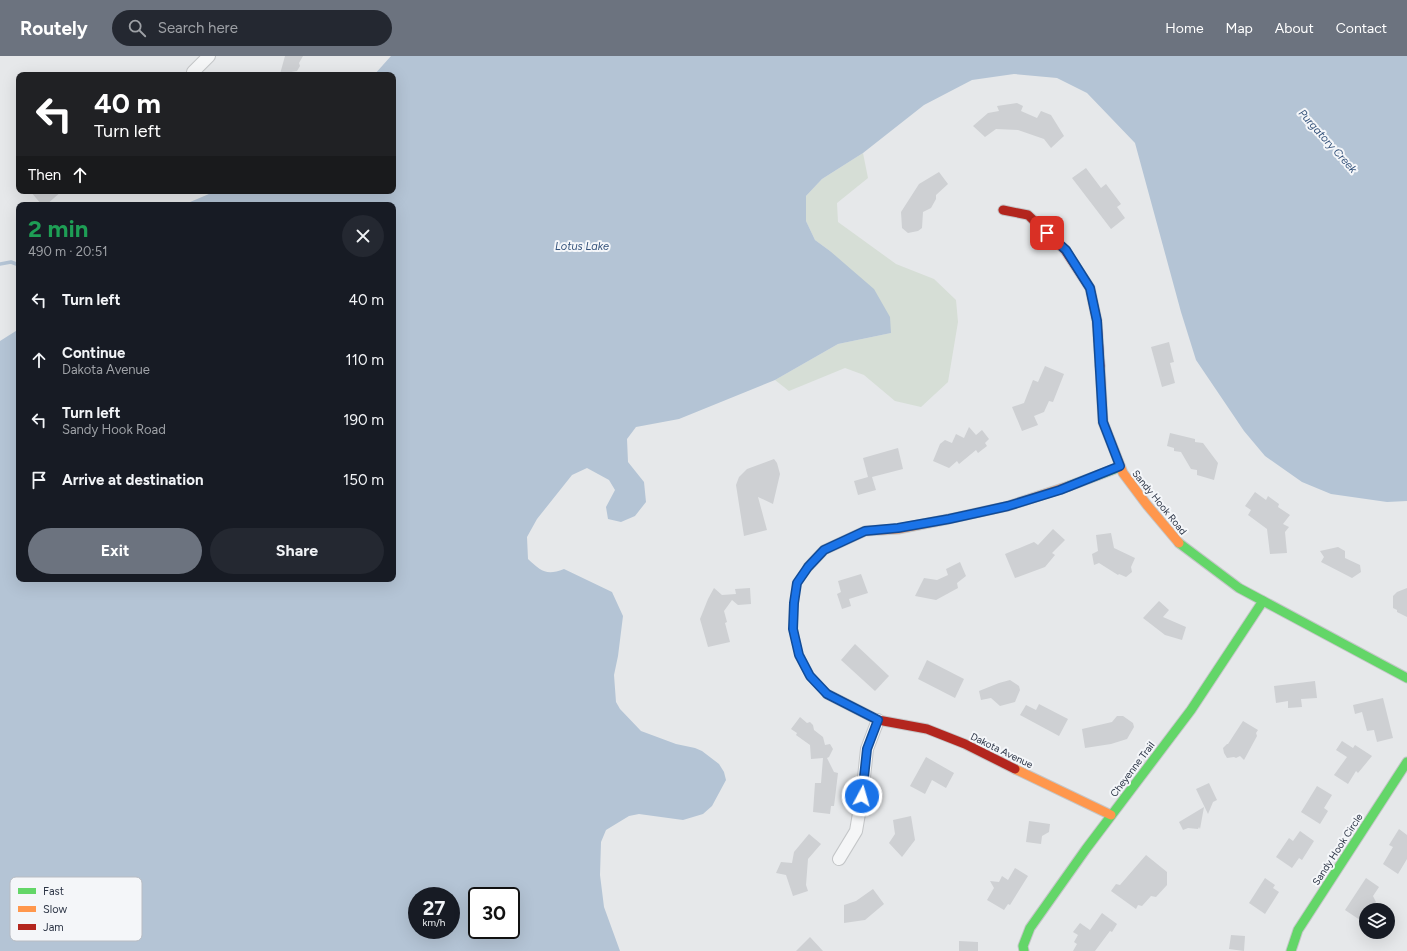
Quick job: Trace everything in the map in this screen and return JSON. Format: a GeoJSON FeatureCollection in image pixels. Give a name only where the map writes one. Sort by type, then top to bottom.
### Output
{"type":"FeatureCollection","features":[{"type":"Feature","properties":{"kind":"street"},"geometry":{"type":"LineString","coordinates":[[193,72],[209,56]]}},
{"type":"Feature","properties":{"kind":"street","name":"Sandy Hook Road"},"geometry":{"type":"LineString","coordinates":[[1003,210],[1028,215],[1066,250],[1090,288],[1097,321],[1103,422],[1123,473],[1147,505],[1182,546],[1239,588],[1407,678]]}},
{"type":"Feature","properties":{"kind":"street"},"geometry":{"type":"LineString","coordinates":[[808,567],[824,550],[865,531],[898,528],[1008,506],[1060,490],[1120,466]]}},
{"type":"Feature","properties":{"kind":"street","name":"Cheyenne Trail"},"geometry":{"type":"LineString","coordinates":[[1024,951],[1023,946],[1030,928],[1111,815],[1190,710],[1263,601]]}},
{"type":"Feature","properties":{"kind":"street","name":"Dakota Avenue"},"geometry":{"type":"LineString","coordinates":[[827,694],[878,720],[927,729],[965,744],[1111,815]]}},
{"type":"Feature","properties":{"kind":"street"},"geometry":{"type":"LineString","coordinates":[[839,859],[856,831],[862,796],[867,749],[878,720]]}},
{"type":"Feature","properties":{"kind":"street","name":"Sandy Hook Circle"},"geometry":{"type":"LineString","coordinates":[[1291,951],[1298,930],[1407,762]]}},
{"type":"Feature","properties":{"kind":"lane"},"geometry":{"type":"LineString","coordinates":[[808,567],[797,583],[794,603],[793,629],[799,655],[810,676],[827,694]]}},
{"type":"Feature","properties":{"kind":"shaded area"},"geometry":{"type":"Polygon","coordinates":[[[863,153],[868,178],[837,203],[838,222],[896,264],[934,279],[956,300],[958,322],[948,382],[921,407],[895,401],[864,375],[845,368],[789,391],[775,380],[838,344],[891,333],[830,251],[815,240],[806,221],[806,196],[822,179],[863,153]]]}},
{"type":"Feature","properties":{"kind":"water","name":"Lotus Lake"},"geometry":{"type":"Polygon","coordinates":[[[391,56],[1407,56],[1407,501],[1387,502],[1331,494],[1302,482],[1265,456],[1244,431],[1196,360],[1181,312],[1135,143],[1087,93],[1057,78],[1014,74],[972,80],[924,105],[863,153],[822,179],[806,196],[806,221],[815,240],[874,289],[890,317],[891,333],[838,344],[775,380],[679,419],[636,427],[627,439],[628,462],[644,482],[646,502],[635,516],[621,522],[608,519],[606,507],[615,490],[609,480],[587,468],[572,475],[537,519],[527,537],[528,559],[540,569],[553,572],[564,569],[612,592],[623,616],[614,675],[616,702],[620,709],[641,731],[676,744],[702,751],[719,764],[724,772],[726,780],[712,806],[703,814],[683,820],[639,814],[629,816],[606,830],[601,842],[600,875],[604,907],[620,951],[0,951],[0,341],[16,331],[16,582],[396,582],[396,202],[190,202],[209,194],[396,194],[396,72],[377,72],[391,56]]]}},
{"type":"Feature","properties":{"kind":"building"},"geometry":{"type":"Polygon","coordinates":[[[285,56],[303,56],[297,71],[281,72],[285,56]]]}},
{"type":"Feature","properties":{"kind":"building"},"geometry":{"type":"Polygon","coordinates":[[[1017,103],[1023,106],[1021,111],[1037,118],[1041,111],[1051,115],[1064,136],[1051,148],[1044,139],[1018,130],[996,129],[985,137],[973,126],[988,113],[999,111],[997,106],[1017,103]]]}},
{"type":"Feature","properties":{"kind":"building"},"geometry":{"type":"Polygon","coordinates":[[[1086,168],[1101,188],[1106,184],[1121,204],[1117,207],[1125,218],[1111,229],[1072,178],[1086,168]]]}},
{"type":"Feature","properties":{"kind":"building"},"geometry":{"type":"Polygon","coordinates":[[[939,172],[948,184],[936,195],[936,199],[931,208],[923,212],[922,228],[918,231],[908,233],[902,228],[901,212],[919,184],[939,172]]]}},
{"type":"Feature","properties":{"kind":"building"},"geometry":{"type":"Polygon","coordinates":[[[33,194],[59,194],[49,202],[39,202],[33,194]]]}},
{"type":"Feature","properties":{"kind":"building"},"geometry":{"type":"Polygon","coordinates":[[[1169,342],[1174,362],[1170,363],[1175,383],[1162,387],[1151,347],[1169,342]]]}},
{"type":"Feature","properties":{"kind":"building"},"geometry":{"type":"Polygon","coordinates":[[[1045,366],[1064,374],[1053,402],[1049,401],[1044,412],[1034,416],[1038,425],[1022,431],[1012,407],[1024,403],[1033,380],[1038,382],[1045,366]]]}},
{"type":"Feature","properties":{"kind":"building"},"geometry":{"type":"Polygon","coordinates":[[[969,427],[976,435],[982,430],[989,439],[985,443],[987,446],[978,453],[976,450],[959,464],[957,461],[949,468],[933,461],[940,444],[945,440],[952,443],[956,434],[964,438],[969,427]]]}},
{"type":"Feature","properties":{"kind":"building"},"geometry":{"type":"Polygon","coordinates":[[[1170,433],[1195,439],[1195,442],[1203,443],[1218,463],[1214,480],[1197,475],[1197,470],[1191,469],[1181,452],[1174,451],[1174,448],[1167,446],[1170,433]]]}},
{"type":"Feature","properties":{"kind":"building"},"geometry":{"type":"Polygon","coordinates":[[[898,448],[903,469],[872,477],[876,490],[858,495],[854,481],[868,477],[863,458],[898,448]]]}},
{"type":"Feature","properties":{"kind":"building"},"geometry":{"type":"Polygon","coordinates":[[[774,459],[777,463],[780,474],[773,504],[758,497],[767,530],[744,536],[736,485],[739,477],[747,469],[774,459]]]}},
{"type":"Feature","properties":{"kind":"building"},"geometry":{"type":"Polygon","coordinates":[[[1255,492],[1266,500],[1268,496],[1279,504],[1278,507],[1290,515],[1283,524],[1289,527],[1285,532],[1287,553],[1270,554],[1267,529],[1248,515],[1251,510],[1245,506],[1255,492]]]}},
{"type":"Feature","properties":{"kind":"building"},"geometry":{"type":"Polygon","coordinates":[[[1053,529],[1065,540],[1052,553],[1055,555],[1045,567],[1015,578],[1005,554],[1034,542],[1038,545],[1053,529]]]}},
{"type":"Feature","properties":{"kind":"building"},"geometry":{"type":"Polygon","coordinates":[[[1111,533],[1114,548],[1135,558],[1131,567],[1132,572],[1126,577],[1119,574],[1118,575],[1099,563],[1094,565],[1092,554],[1098,551],[1096,535],[1111,533]]]}},
{"type":"Feature","properties":{"kind":"building"},"geometry":{"type":"Polygon","coordinates":[[[1338,547],[1345,551],[1345,558],[1360,565],[1361,572],[1352,578],[1321,562],[1324,557],[1320,551],[1338,547]]]}},
{"type":"Feature","properties":{"kind":"building"},"geometry":{"type":"Polygon","coordinates":[[[960,562],[966,576],[957,583],[958,588],[936,600],[915,596],[924,578],[937,580],[948,575],[946,569],[960,562]]]}},
{"type":"Feature","properties":{"kind":"building"},"geometry":{"type":"Polygon","coordinates":[[[861,574],[868,593],[849,599],[851,606],[842,609],[837,594],[841,592],[838,581],[861,574]]]}},
{"type":"Feature","properties":{"kind":"building"},"geometry":{"type":"Polygon","coordinates":[[[714,588],[722,595],[736,594],[735,589],[750,588],[751,604],[738,605],[732,600],[724,611],[727,622],[725,623],[730,642],[708,647],[700,619],[714,588]]]}},
{"type":"Feature","properties":{"kind":"building"},"geometry":{"type":"Polygon","coordinates":[[[1407,588],[1407,617],[1397,612],[1397,610],[1393,608],[1393,596],[1397,592],[1407,588]]]}},
{"type":"Feature","properties":{"kind":"building"},"geometry":{"type":"Polygon","coordinates":[[[1159,601],[1169,610],[1163,617],[1186,627],[1182,640],[1165,635],[1143,618],[1159,601]]]}},
{"type":"Feature","properties":{"kind":"building"},"geometry":{"type":"Polygon","coordinates":[[[855,644],[889,676],[875,691],[841,660],[855,644]]]}},
{"type":"Feature","properties":{"kind":"building"},"geometry":{"type":"Polygon","coordinates":[[[927,660],[964,679],[955,698],[918,679],[927,660]]]}},
{"type":"Feature","properties":{"kind":"building"},"geometry":{"type":"Polygon","coordinates":[[[1010,680],[1019,686],[1020,690],[1015,702],[1000,706],[991,698],[981,700],[979,691],[1010,680]]]}},
{"type":"Feature","properties":{"kind":"building"},"geometry":{"type":"Polygon","coordinates":[[[1315,681],[1317,698],[1301,699],[1302,707],[1288,708],[1288,701],[1276,703],[1274,686],[1315,681]]]}},
{"type":"Feature","properties":{"kind":"building"},"geometry":{"type":"Polygon","coordinates":[[[1383,698],[1393,738],[1377,742],[1374,730],[1367,731],[1362,712],[1355,714],[1353,705],[1383,698]]]}},
{"type":"Feature","properties":{"kind":"building"},"geometry":{"type":"Polygon","coordinates":[[[1039,704],[1068,719],[1059,736],[1020,715],[1026,705],[1036,710],[1039,704]]]}},
{"type":"Feature","properties":{"kind":"building"},"geometry":{"type":"Polygon","coordinates":[[[1117,716],[1123,716],[1133,723],[1134,727],[1127,739],[1111,744],[1085,748],[1082,729],[1112,722],[1117,716]]]}},
{"type":"Feature","properties":{"kind":"building"},"geometry":{"type":"Polygon","coordinates":[[[800,717],[807,723],[810,722],[813,725],[814,730],[823,737],[825,745],[830,744],[833,749],[827,758],[834,772],[838,773],[834,806],[831,806],[830,814],[813,812],[815,783],[821,783],[823,758],[811,759],[810,745],[796,735],[797,733],[791,729],[800,717]]]}},
{"type":"Feature","properties":{"kind":"building"},"geometry":{"type":"Polygon","coordinates":[[[1243,721],[1258,730],[1256,733],[1257,736],[1244,760],[1240,756],[1236,758],[1227,758],[1223,748],[1228,744],[1243,721]]]}},
{"type":"Feature","properties":{"kind":"building"},"geometry":{"type":"Polygon","coordinates":[[[1342,741],[1353,748],[1355,745],[1372,756],[1358,773],[1356,771],[1348,784],[1334,775],[1347,757],[1336,750],[1342,741]]]}},
{"type":"Feature","properties":{"kind":"building"},"geometry":{"type":"Polygon","coordinates":[[[926,757],[954,773],[946,788],[932,780],[925,794],[910,786],[926,757]]]}},
{"type":"Feature","properties":{"kind":"building"},"geometry":{"type":"Polygon","coordinates":[[[1209,783],[1217,800],[1213,802],[1208,814],[1196,789],[1209,783]]]}},
{"type":"Feature","properties":{"kind":"building"},"geometry":{"type":"Polygon","coordinates":[[[1317,786],[1332,795],[1324,808],[1328,811],[1320,824],[1301,812],[1317,786]]]}},
{"type":"Feature","properties":{"kind":"building"},"geometry":{"type":"Polygon","coordinates":[[[1204,807],[1200,829],[1199,827],[1198,829],[1188,828],[1183,830],[1179,822],[1204,807]]]}},
{"type":"Feature","properties":{"kind":"building"},"geometry":{"type":"Polygon","coordinates":[[[911,816],[915,840],[902,857],[889,843],[895,834],[893,820],[911,816]]]}},
{"type":"Feature","properties":{"kind":"building"},"geometry":{"type":"Polygon","coordinates":[[[1029,821],[1050,824],[1049,832],[1042,836],[1041,844],[1026,842],[1029,821]]]}},
{"type":"Feature","properties":{"kind":"building"},"geometry":{"type":"Polygon","coordinates":[[[1399,829],[1407,835],[1407,859],[1398,874],[1383,864],[1393,847],[1389,845],[1399,829]]]}},
{"type":"Feature","properties":{"kind":"building"},"geometry":{"type":"Polygon","coordinates":[[[1300,831],[1314,841],[1302,860],[1299,858],[1292,868],[1276,857],[1289,838],[1293,841],[1300,831]]]}},
{"type":"Feature","properties":{"kind":"building"},"geometry":{"type":"Polygon","coordinates":[[[809,834],[821,844],[808,859],[806,885],[808,891],[793,896],[786,875],[776,873],[781,862],[792,863],[794,852],[809,834]]]}},
{"type":"Feature","properties":{"kind":"building"},"geometry":{"type":"Polygon","coordinates":[[[1146,855],[1167,872],[1167,885],[1156,897],[1151,896],[1142,906],[1138,905],[1136,909],[1111,891],[1116,884],[1120,885],[1146,855]]]}},
{"type":"Feature","properties":{"kind":"building"},"geometry":{"type":"Polygon","coordinates":[[[1015,868],[1028,876],[1010,905],[1008,904],[1004,910],[987,900],[994,888],[990,881],[999,882],[1002,876],[1008,880],[1015,868]]]}},
{"type":"Feature","properties":{"kind":"building"},"geometry":{"type":"Polygon","coordinates":[[[1265,878],[1275,885],[1273,888],[1279,892],[1265,914],[1249,903],[1265,878]]]}},
{"type":"Feature","properties":{"kind":"building"},"geometry":{"type":"Polygon","coordinates":[[[1366,878],[1379,887],[1373,896],[1375,903],[1359,903],[1359,919],[1345,910],[1366,878]]]}},
{"type":"Feature","properties":{"kind":"building"},"geometry":{"type":"Polygon","coordinates":[[[873,889],[884,904],[865,920],[844,923],[844,905],[856,901],[873,889]]]}},
{"type":"Feature","properties":{"kind":"building"},"geometry":{"type":"Polygon","coordinates":[[[1102,913],[1117,924],[1112,932],[1110,931],[1095,951],[1073,951],[1077,944],[1074,942],[1078,935],[1073,932],[1080,923],[1090,930],[1102,913]]]}},
{"type":"Feature","properties":{"kind":"building"},"geometry":{"type":"Polygon","coordinates":[[[1231,935],[1245,936],[1244,951],[1229,949],[1231,935]]]}},
{"type":"Feature","properties":{"kind":"building"},"geometry":{"type":"Polygon","coordinates":[[[810,937],[823,951],[796,951],[810,937]]]}},
{"type":"Feature","properties":{"kind":"building"},"geometry":{"type":"Polygon","coordinates":[[[959,941],[978,942],[978,951],[959,951],[959,941]]]}},
{"type":"Feature","properties":{"kind":"waterway"},"geometry":{"type":"LineString","coordinates":[[0,264],[11,262],[16,264]]}},
{"type":"Feature","properties":{"kind":"traffic: fast"},"geometry":{"type":"LineString","coordinates":[[1069,486],[1120,467]]}},
{"type":"Feature","properties":{"kind":"traffic: fast"},"geometry":{"type":"LineString","coordinates":[[1179,543],[1239,588],[1407,678]]}},
{"type":"Feature","properties":{"kind":"traffic: fast"},"geometry":{"type":"LineString","coordinates":[[1024,951],[1023,946],[1030,928],[1086,849],[1191,710],[1263,601]]}},
{"type":"Feature","properties":{"kind":"traffic: fast"},"geometry":{"type":"LineString","coordinates":[[1291,951],[1298,930],[1407,762]]}},
{"type":"Feature","properties":{"kind":"traffic: slow"},"geometry":{"type":"LineString","coordinates":[[1100,366],[1103,422],[1123,473],[1147,505],[1179,543]]}},
{"type":"Feature","properties":{"kind":"traffic: slow"},"geometry":{"type":"LineString","coordinates":[[808,567],[824,550],[865,531],[898,529],[1008,506],[1069,486]]}},
{"type":"Feature","properties":{"kind":"traffic: slow"},"geometry":{"type":"LineString","coordinates":[[1015,769],[1111,815]]}},
{"type":"Feature","properties":{"kind":"traffic: jam"},"geometry":{"type":"LineString","coordinates":[[1003,210],[1028,215],[1065,250],[1090,288],[1097,321],[1100,366]]}},
{"type":"Feature","properties":{"kind":"traffic: jam"},"geometry":{"type":"LineString","coordinates":[[827,694],[878,720],[927,729],[965,744],[1015,769]]}},
{"type":"Feature","properties":{"kind":"route"},"geometry":{"type":"LineString","coordinates":[[862,796],[867,749],[878,720],[827,694],[810,676],[799,655],[793,629],[794,603],[797,583],[808,567],[824,550],[865,531],[898,528],[1008,506],[1060,490],[1120,466],[1103,422],[1097,321],[1090,288],[1066,250],[1047,233]]}},
{"type":"Feature","properties":{"kind":"water label","name":"Purgatory Creek"},"geometry":{"type":"Point","coordinates":[1328,141]}}]}
